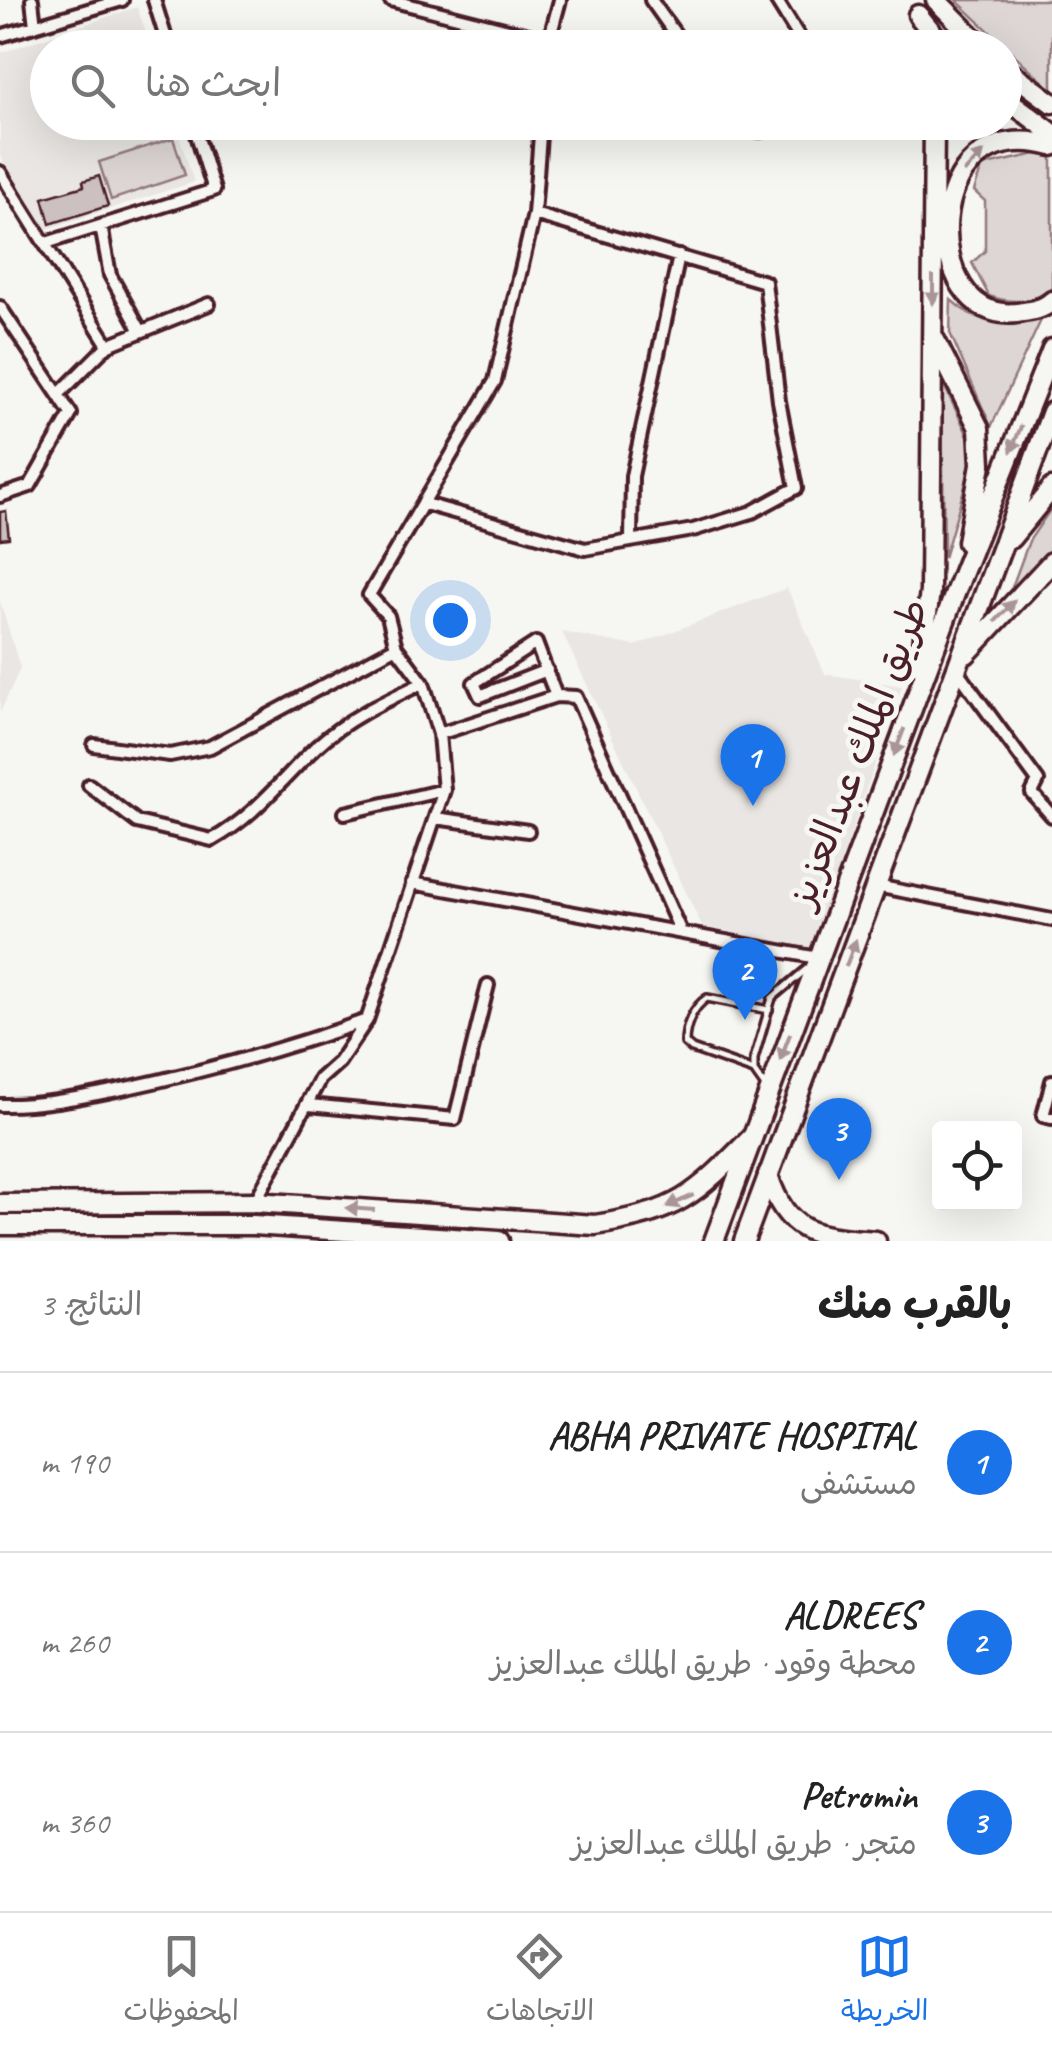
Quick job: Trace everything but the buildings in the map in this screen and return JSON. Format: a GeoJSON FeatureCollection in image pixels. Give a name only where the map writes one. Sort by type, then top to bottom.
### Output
{"type":"FeatureCollection","features":[{"type":"Feature","properties":{"kind":"main road"},"geometry":{"type":"LineString","coordinates":[[936,0],[966,30]]}},
{"type":"Feature","properties":{"kind":"main road"},"geometry":{"type":"LineString","coordinates":[[922,30],[918,16],[930,30]]}},
{"type":"Feature","properties":{"kind":"main road"},"geometry":{"type":"LineString","coordinates":[[1022,80],[1052,103]]}},
{"type":"Feature","properties":{"kind":"main road"},"geometry":{"type":"LineString","coordinates":[[1022,111],[1052,133]]}},
{"type":"Feature","properties":{"kind":"main road"},"geometry":{"type":"LineString","coordinates":[[917,695],[930,592],[934,140]]}},
{"type":"Feature","properties":{"kind":"main road"},"geometry":{"type":"LineString","coordinates":[[1052,146],[1008,140],[989,147],[970,162],[948,204],[948,258],[961,285],[991,310],[1024,312],[1052,301]]}},
{"type":"Feature","properties":{"kind":"main road"},"geometry":{"type":"LineString","coordinates":[[933,335],[979,428],[980,464],[960,580]]}},
{"type":"Feature","properties":{"kind":"main road","name":"طريق الملك عبدالعزيز"},"geometry":{"type":"LineString","coordinates":[[714,1241],[960,580],[1052,348]]}},
{"type":"Feature","properties":{"kind":"main road","name":"طريق الملك عبدالعزيز"},"geometry":{"type":"LineString","coordinates":[[744,1241],[1052,412]]}},
{"type":"Feature","properties":{"kind":"main road"},"geometry":{"type":"LineString","coordinates":[[998,554],[1052,488]]}},
{"type":"Feature","properties":{"kind":"main road"},"geometry":{"type":"LineString","coordinates":[[958,666],[1052,562]]}},
{"type":"Feature","properties":{"kind":"main road"},"geometry":{"type":"LineString","coordinates":[[0,1206],[254,1202],[595,1225],[643,1218],[697,1194],[752,1137]]}},
{"type":"Feature","properties":{"kind":"main road"},"geometry":{"type":"LineString","coordinates":[[768,1175],[778,1204],[806,1232],[876,1241]]}},
{"type":"Feature","properties":{"kind":"main road"},"geometry":{"type":"LineString","coordinates":[[0,1206],[118,1225]]}},
{"type":"Feature","properties":{"kind":"main road"},"geometry":{"type":"LineString","coordinates":[[0,1225],[252,1225],[498,1241]]}},
{"type":"Feature","properties":{"kind":"main road"},"geometry":{"type":"LineString","coordinates":[[595,1225],[612,1241]]}},
{"type":"Feature","properties":{"kind":"street"},"geometry":{"type":"LineString","coordinates":[[32,0],[35,26]]}},
{"type":"Feature","properties":{"kind":"street"},"geometry":{"type":"LineString","coordinates":[[0,36],[122,0]]}},
{"type":"Feature","properties":{"kind":"street"},"geometry":{"type":"LineString","coordinates":[[154,0],[163,30]]}},
{"type":"Feature","properties":{"kind":"street"},"geometry":{"type":"LineString","coordinates":[[390,0],[420,4],[503,30]]}},
{"type":"Feature","properties":{"kind":"street"},"geometry":{"type":"LineString","coordinates":[[552,30],[560,0]]}},
{"type":"Feature","properties":{"kind":"street"},"geometry":{"type":"LineString","coordinates":[[651,0],[673,30]]}},
{"type":"Feature","properties":{"kind":"street"},"geometry":{"type":"LineString","coordinates":[[776,0],[795,30]]}},
{"type":"Feature","properties":{"kind":"street"},"geometry":{"type":"LineString","coordinates":[[46,243],[214,190],[199,140]]}},
{"type":"Feature","properties":{"kind":"street"},"geometry":{"type":"LineString","coordinates":[[254,1202],[310,1105],[320,1080],[339,1062],[367,1020],[444,790],[438,734],[423,684],[396,647],[388,616],[368,595],[495,381],[534,214],[540,140]]}},
{"type":"Feature","properties":{"kind":"street"},"geometry":{"type":"LineString","coordinates":[[0,172],[108,344]]}},
{"type":"Feature","properties":{"kind":"street"},"geometry":{"type":"LineString","coordinates":[[425,504],[585,549],[693,530],[752,512],[796,488],[779,401],[765,282],[534,214]]}},
{"type":"Feature","properties":{"kind":"street"},"geometry":{"type":"LineString","coordinates":[[102,226],[110,275],[141,331]]}},
{"type":"Feature","properties":{"kind":"street"},"geometry":{"type":"LineString","coordinates":[[631,540],[632,476],[678,256]]}},
{"type":"Feature","properties":{"kind":"street"},"geometry":{"type":"LineString","coordinates":[[58,394],[108,344],[209,304]]}},
{"type":"Feature","properties":{"kind":"street"},"geometry":{"type":"LineString","coordinates":[[0,307],[72,414],[30,486],[0,496]]}},
{"type":"Feature","properties":{"kind":"street"},"geometry":{"type":"LineString","coordinates":[[546,670],[480,696],[474,684],[536,644],[546,670],[556,696]]}},
{"type":"Feature","properties":{"kind":"street"},"geometry":{"type":"LineString","coordinates":[[94,746],[170,755],[210,747],[396,647]]}},
{"type":"Feature","properties":{"kind":"street"},"geometry":{"type":"LineString","coordinates":[[958,666],[1038,781],[1032,793],[1052,816]]}},
{"type":"Feature","properties":{"kind":"street"},"geometry":{"type":"LineString","coordinates":[[89,784],[138,822],[212,840],[237,826],[319,744],[373,706],[423,684]]}},
{"type":"Feature","properties":{"kind":"street"},"geometry":{"type":"LineString","coordinates":[[438,734],[556,696],[576,697],[680,930]]}},
{"type":"Feature","properties":{"kind":"street"},"geometry":{"type":"LineString","coordinates":[[345,813],[444,790]]}},
{"type":"Feature","properties":{"kind":"street"},"geometry":{"type":"LineString","coordinates":[[435,818],[528,830]]}},
{"type":"Feature","properties":{"kind":"street"},"geometry":{"type":"LineString","coordinates":[[412,883],[818,958]]}},
{"type":"Feature","properties":{"kind":"street"},"geometry":{"type":"LineString","coordinates":[[876,886],[1052,920]]}},
{"type":"Feature","properties":{"kind":"street"},"geometry":{"type":"LineString","coordinates":[[310,1105],[455,1118],[488,984]]}},
{"type":"Feature","properties":{"kind":"street"},"geometry":{"type":"LineString","coordinates":[[0,1106],[37,1106],[197,1073],[271,1054],[367,1020]]}},
{"type":"Feature","properties":{"kind":"street"},"geometry":{"type":"LineString","coordinates":[[1052,1081],[1043,1116],[1052,1118]]}},
{"type":"Feature","properties":{"kind":"lane"},"geometry":{"type":"LineString","coordinates":[[754,1071],[772,998],[818,958]]}},
{"type":"Feature","properties":{"kind":"lane"},"geometry":{"type":"LineString","coordinates":[[768,1090],[754,1071],[692,1048],[686,1043],[685,1034],[696,1005],[707,998],[769,1010]]}},
{"type":"Feature","properties":{"kind":"shaded area"},"geometry":{"type":"Polygon","coordinates":[[[957,0],[1052,0],[1052,90],[1022,62],[1022,30],[988,30],[957,0]]]}},
{"type":"Feature","properties":{"kind":"shaded area"},"geometry":{"type":"Polygon","coordinates":[[[137,7],[145,30],[68,30],[137,7]]]}},
{"type":"Feature","properties":{"kind":"shaded area"},"geometry":{"type":"Polygon","coordinates":[[[30,43],[30,140],[180,140],[194,182],[47,229],[0,156],[0,53],[30,43]]]}},
{"type":"Feature","properties":{"kind":"shaded area"},"geometry":{"type":"Polygon","coordinates":[[[174,140],[185,175],[111,200],[99,162],[174,140]]]}},
{"type":"Feature","properties":{"kind":"shaded area"},"geometry":{"type":"Polygon","coordinates":[[[1041,153],[1052,155],[1052,288],[1021,301],[989,296],[972,263],[985,251],[985,201],[974,191],[982,166],[1041,153]]]}},
{"type":"Feature","properties":{"kind":"shaded area"},"geometry":{"type":"Polygon","coordinates":[[[951,300],[972,315],[994,322],[1018,324],[1042,318],[991,427],[950,333],[951,300]]]}},
{"type":"Feature","properties":{"kind":"shaded area"},"geometry":{"type":"Polygon","coordinates":[[[942,381],[971,442],[972,462],[944,558],[942,381]]]}},
{"type":"Feature","properties":{"kind":"shaded area"},"geometry":{"type":"Polygon","coordinates":[[[1052,507],[1052,552],[1008,598],[1029,541],[1052,507]]]}},
{"type":"Feature","properties":{"kind":"shaded area"},"geometry":{"type":"Polygon","coordinates":[[[787,588],[825,674],[902,686],[811,949],[702,926],[562,632],[635,646],[787,588]]]}},
{"type":"Feature","properties":{"kind":"shaded area"},"geometry":{"type":"Polygon","coordinates":[[[0,601],[20,668],[0,713],[0,601]]]}},
{"type":"Feature","properties":{"kind":"place","name":"ABHA PRIVATE HOSPITAL"},"geometry":{"type":"Point","coordinates":[753,806]}},
{"type":"Feature","properties":{"kind":"place","name":"ALDREES"},"geometry":{"type":"Point","coordinates":[745,1020]}},
{"type":"Feature","properties":{"kind":"place","name":"Petromin"},"geometry":{"type":"Point","coordinates":[839,1180]}}]}
